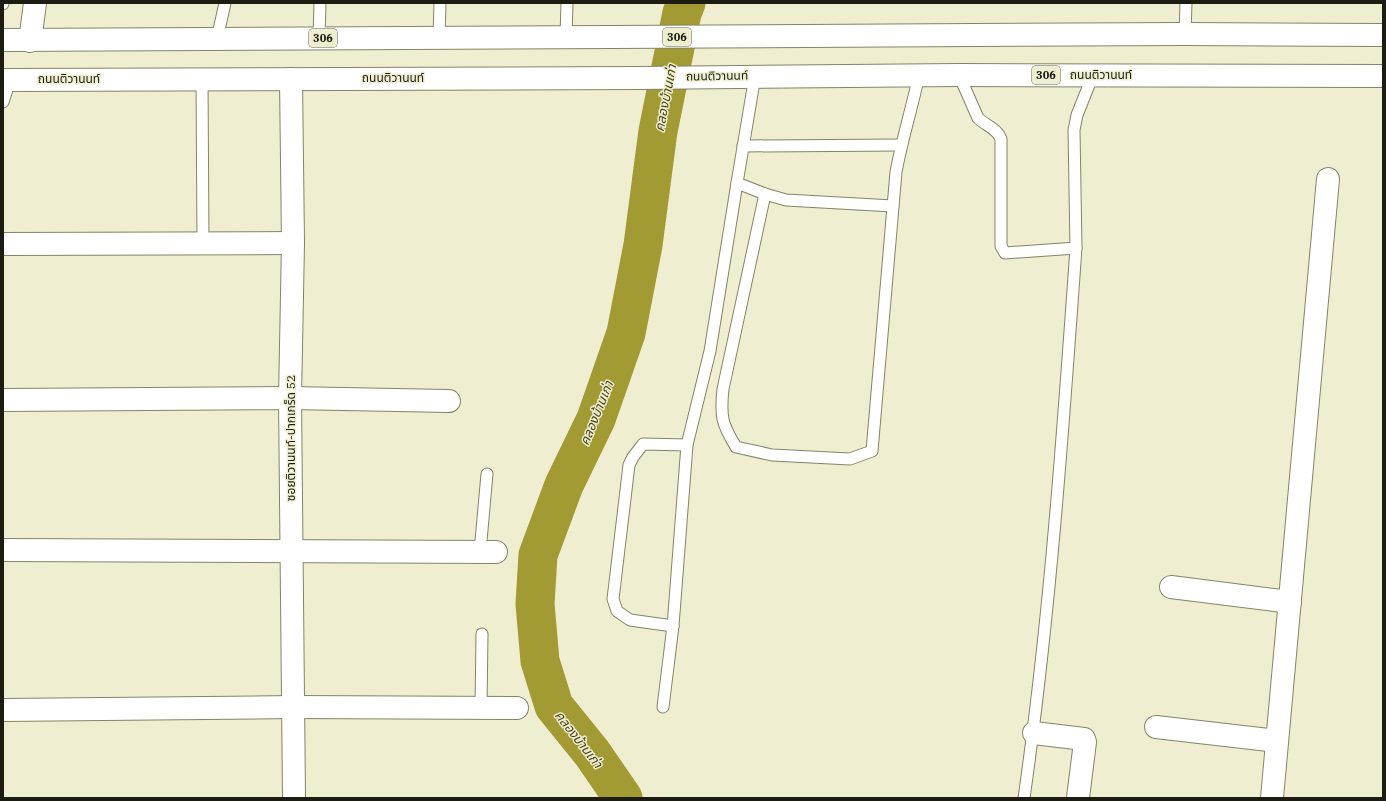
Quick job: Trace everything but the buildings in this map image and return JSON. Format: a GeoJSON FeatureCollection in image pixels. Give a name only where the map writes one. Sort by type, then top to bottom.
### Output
{"type":"FeatureCollection","features":[{"type":"Feature","properties":{"kind":"street"},"geometry":{"type":"LineString","coordinates":[[30,41],[35,3]]}},
{"type":"Feature","properties":{"kind":"street","name":"306"},"geometry":{"type":"LineString","coordinates":[[3,40],[643,38],[1185,34],[1383,35]]}},
{"type":"Feature","properties":{"kind":"street","name":"ถนนติวานนท์"},"geometry":{"type":"LineString","coordinates":[[6,80],[638,78],[710,76],[919,75],[1383,76]]}},
{"type":"Feature","properties":{"kind":"street","name":"ซอยติวานนท์-ปากเกร็ด 52"},"geometry":{"type":"LineString","coordinates":[[291,79],[293,242],[290,398],[294,798]]}},
{"type":"Feature","properties":{"kind":"street"},"geometry":{"type":"LineString","coordinates":[[1272,798],[1328,179]]}},
{"type":"Feature","properties":{"kind":"street"},"geometry":{"type":"LineString","coordinates":[[3,244],[293,242]]}},
{"type":"Feature","properties":{"kind":"street"},"geometry":{"type":"LineString","coordinates":[[3,400],[290,398],[449,401]]}},
{"type":"Feature","properties":{"kind":"street"},"geometry":{"type":"LineString","coordinates":[[3,550],[488,552]]}},
{"type":"Feature","properties":{"kind":"street"},"geometry":{"type":"LineString","coordinates":[[1171,587],[1290,602]]}},
{"type":"Feature","properties":{"kind":"street"},"geometry":{"type":"LineString","coordinates":[[3,710],[294,707],[516,708]]}},
{"type":"Feature","properties":{"kind":"street"},"geometry":{"type":"LineString","coordinates":[[1156,727],[1277,741]]}},
{"type":"Feature","properties":{"kind":"street"},"geometry":{"type":"LineString","coordinates":[[1034,733],[1084,739],[1085,742],[1078,798]]}},
{"type":"Feature","properties":{"kind":"lane"},"geometry":{"type":"LineString","coordinates":[[217,40],[225,3]]}},
{"type":"Feature","properties":{"kind":"lane"},"geometry":{"type":"LineString","coordinates":[[320,3],[320,38]]}},
{"type":"Feature","properties":{"kind":"lane"},"geometry":{"type":"LineString","coordinates":[[439,38],[440,3]]}},
{"type":"Feature","properties":{"kind":"lane"},"geometry":{"type":"LineString","coordinates":[[566,38],[567,3]]}},
{"type":"Feature","properties":{"kind":"lane"},"geometry":{"type":"LineString","coordinates":[[1185,34],[1186,3]]}},
{"type":"Feature","properties":{"kind":"lane"},"geometry":{"type":"LineString","coordinates":[[765,194],[723,389],[721,404],[724,426],[736,447],[772,455],[850,459],[872,451],[893,206],[901,145],[908,124],[919,75]]}},
{"type":"Feature","properties":{"kind":"lane"},"geometry":{"type":"LineString","coordinates":[[959,75],[978,118],[983,123],[999,132],[1001,139],[1002,250],[1005,253],[1076,248]]}},
{"type":"Feature","properties":{"kind":"lane"},"geometry":{"type":"LineString","coordinates":[[1024,798],[1034,733],[1056,505],[1076,248],[1074,130],[1077,114],[1094,75]]}},
{"type":"Feature","properties":{"kind":"lane"},"geometry":{"type":"LineString","coordinates":[[663,707],[673,626],[687,445],[710,351],[755,76]]}},
{"type":"Feature","properties":{"kind":"lane"},"geometry":{"type":"LineString","coordinates":[[202,79],[203,243]]}},
{"type":"Feature","properties":{"kind":"lane"},"geometry":{"type":"LineString","coordinates":[[3,102],[6,80]]}},
{"type":"Feature","properties":{"kind":"lane"},"geometry":{"type":"LineString","coordinates":[[743,146],[901,145]]}},
{"type":"Feature","properties":{"kind":"lane"},"geometry":{"type":"LineString","coordinates":[[737,183],[765,194],[786,200],[893,206]]}},
{"type":"Feature","properties":{"kind":"lane"},"geometry":{"type":"LineString","coordinates":[[673,626],[630,620],[617,611],[613,599],[629,465],[632,457],[643,444],[687,445]]}},
{"type":"Feature","properties":{"kind":"lane"},"geometry":{"type":"LineString","coordinates":[[487,474],[488,552]]}},
{"type":"Feature","properties":{"kind":"lane"},"geometry":{"type":"LineString","coordinates":[[481,708],[482,634]]}},
{"type":"Feature","properties":{"kind":"waterway","name":"คลองบ้านเก่า"},"geometry":{"type":"LineString","coordinates":[[623,798],[592,753],[554,706],[540,661],[535,604],[538,555],[564,485],[596,419],[626,333],[643,245],[658,131],[682,13],[686,3]]}}]}
